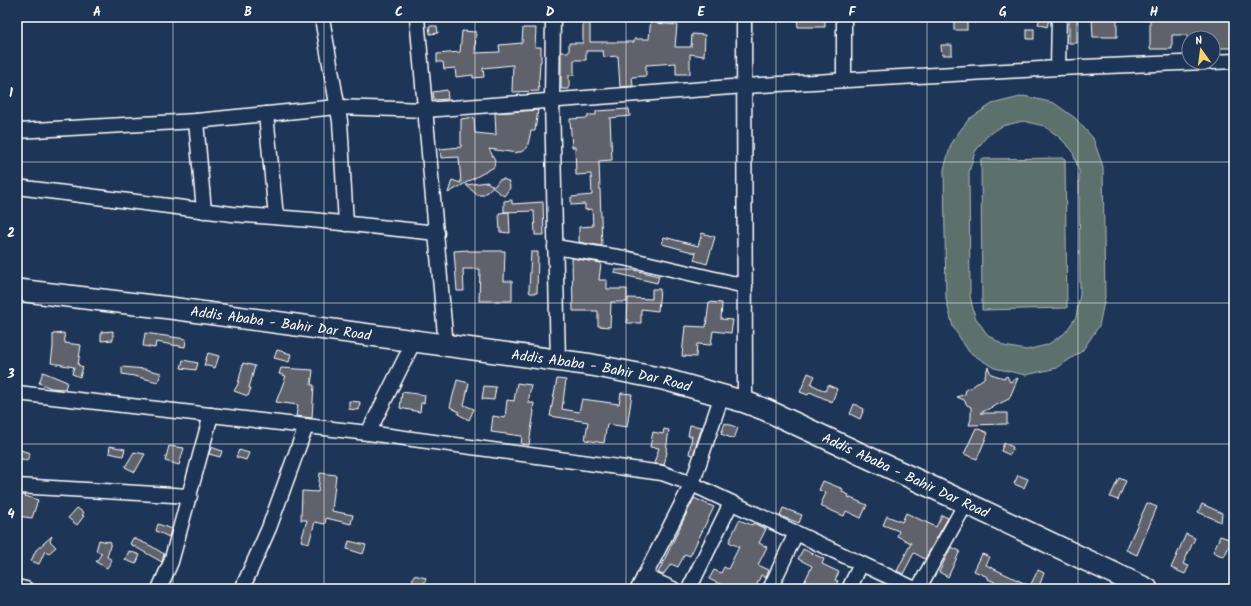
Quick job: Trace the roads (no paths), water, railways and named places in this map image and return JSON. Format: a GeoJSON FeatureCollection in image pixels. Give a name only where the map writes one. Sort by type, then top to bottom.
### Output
{"type":"FeatureCollection","features":[{"type":"Feature","properties":{"kind":"highway","name":"Addis Ababa - Bahir Dar Road"},"geometry":{"type":"LineString","coordinates":[[17,290],[170,308],[558,361],[664,379],[722,395],[766,410],[1147,589]]}},
{"type":"Feature","properties":{"kind":"street"},"geometry":{"type":"LineString","coordinates":[[417,17],[446,346]]}},
{"type":"Feature","properties":{"kind":"street"},"geometry":{"type":"LineString","coordinates":[[553,17],[552,100],[558,361]]}},
{"type":"Feature","properties":{"kind":"street"},"geometry":{"type":"LineString","coordinates":[[744,17],[745,402]]}},
{"type":"Feature","properties":{"kind":"street"},"geometry":{"type":"LineString","coordinates":[[844,17],[844,80]]}},
{"type":"Feature","properties":{"kind":"street"},"geometry":{"type":"LineString","coordinates":[[1058,17],[1058,68]]}},
{"type":"Feature","properties":{"kind":"street"},"geometry":{"type":"LineString","coordinates":[[323,24],[340,121],[346,224]]}},
{"type":"Feature","properties":{"kind":"street"},"geometry":{"type":"LineString","coordinates":[[1221,62],[1234,61]]}},
{"type":"Feature","properties":{"kind":"street"},"geometry":{"type":"LineString","coordinates":[[17,132],[196,120],[337,107],[425,110],[745,86],[1058,68],[1181,63]]}},
{"type":"Feature","properties":{"kind":"street"},"geometry":{"type":"LineString","coordinates":[[266,114],[276,217]]}},
{"type":"Feature","properties":{"kind":"street"},"geometry":{"type":"LineString","coordinates":[[196,120],[204,211]]}},
{"type":"Feature","properties":{"kind":"street"},"geometry":{"type":"LineString","coordinates":[[17,187],[204,211],[437,233]]}},
{"type":"Feature","properties":{"kind":"street"},"geometry":{"type":"LineString","coordinates":[[555,247],[624,258],[745,286]]}},
{"type":"Feature","properties":{"kind":"street"},"geometry":{"type":"LineString","coordinates":[[368,433],[414,342]]}},
{"type":"Feature","properties":{"kind":"street"},"geometry":{"type":"LineString","coordinates":[[17,393],[368,433],[662,473],[692,484],[915,589]]}},
{"type":"Feature","properties":{"kind":"street"},"geometry":{"type":"LineString","coordinates":[[638,589],[692,484],[722,395]]}},
{"type":"Feature","properties":{"kind":"street"},"geometry":{"type":"LineString","coordinates":[[159,589],[171,562],[211,415]]}},
{"type":"Feature","properties":{"kind":"street"},"geometry":{"type":"LineString","coordinates":[[242,589],[269,528],[306,426]]}},
{"type":"Feature","properties":{"kind":"street"},"geometry":{"type":"LineString","coordinates":[[17,486],[190,496]]}},
{"type":"Feature","properties":{"kind":"street"},"geometry":{"type":"LineString","coordinates":[[689,589],[732,503]]}},
{"type":"Feature","properties":{"kind":"street"},"geometry":{"type":"LineString","coordinates":[[918,589],[966,503]]}},
{"type":"Feature","properties":{"kind":"street"},"geometry":{"type":"LineString","coordinates":[[770,589],[796,533]]}},
{"type":"Feature","properties":{"kind":"street"},"geometry":{"type":"LineString","coordinates":[[849,589],[861,564]]}},
{"type":"Feature","properties":{"kind":"street"},"geometry":{"type":"LineString","coordinates":[[644,576],[673,589]]}},
{"type":"Feature","properties":{"kind":"street"},"geometry":{"type":"LineString","coordinates":[[17,587],[26,589]]}}]}
